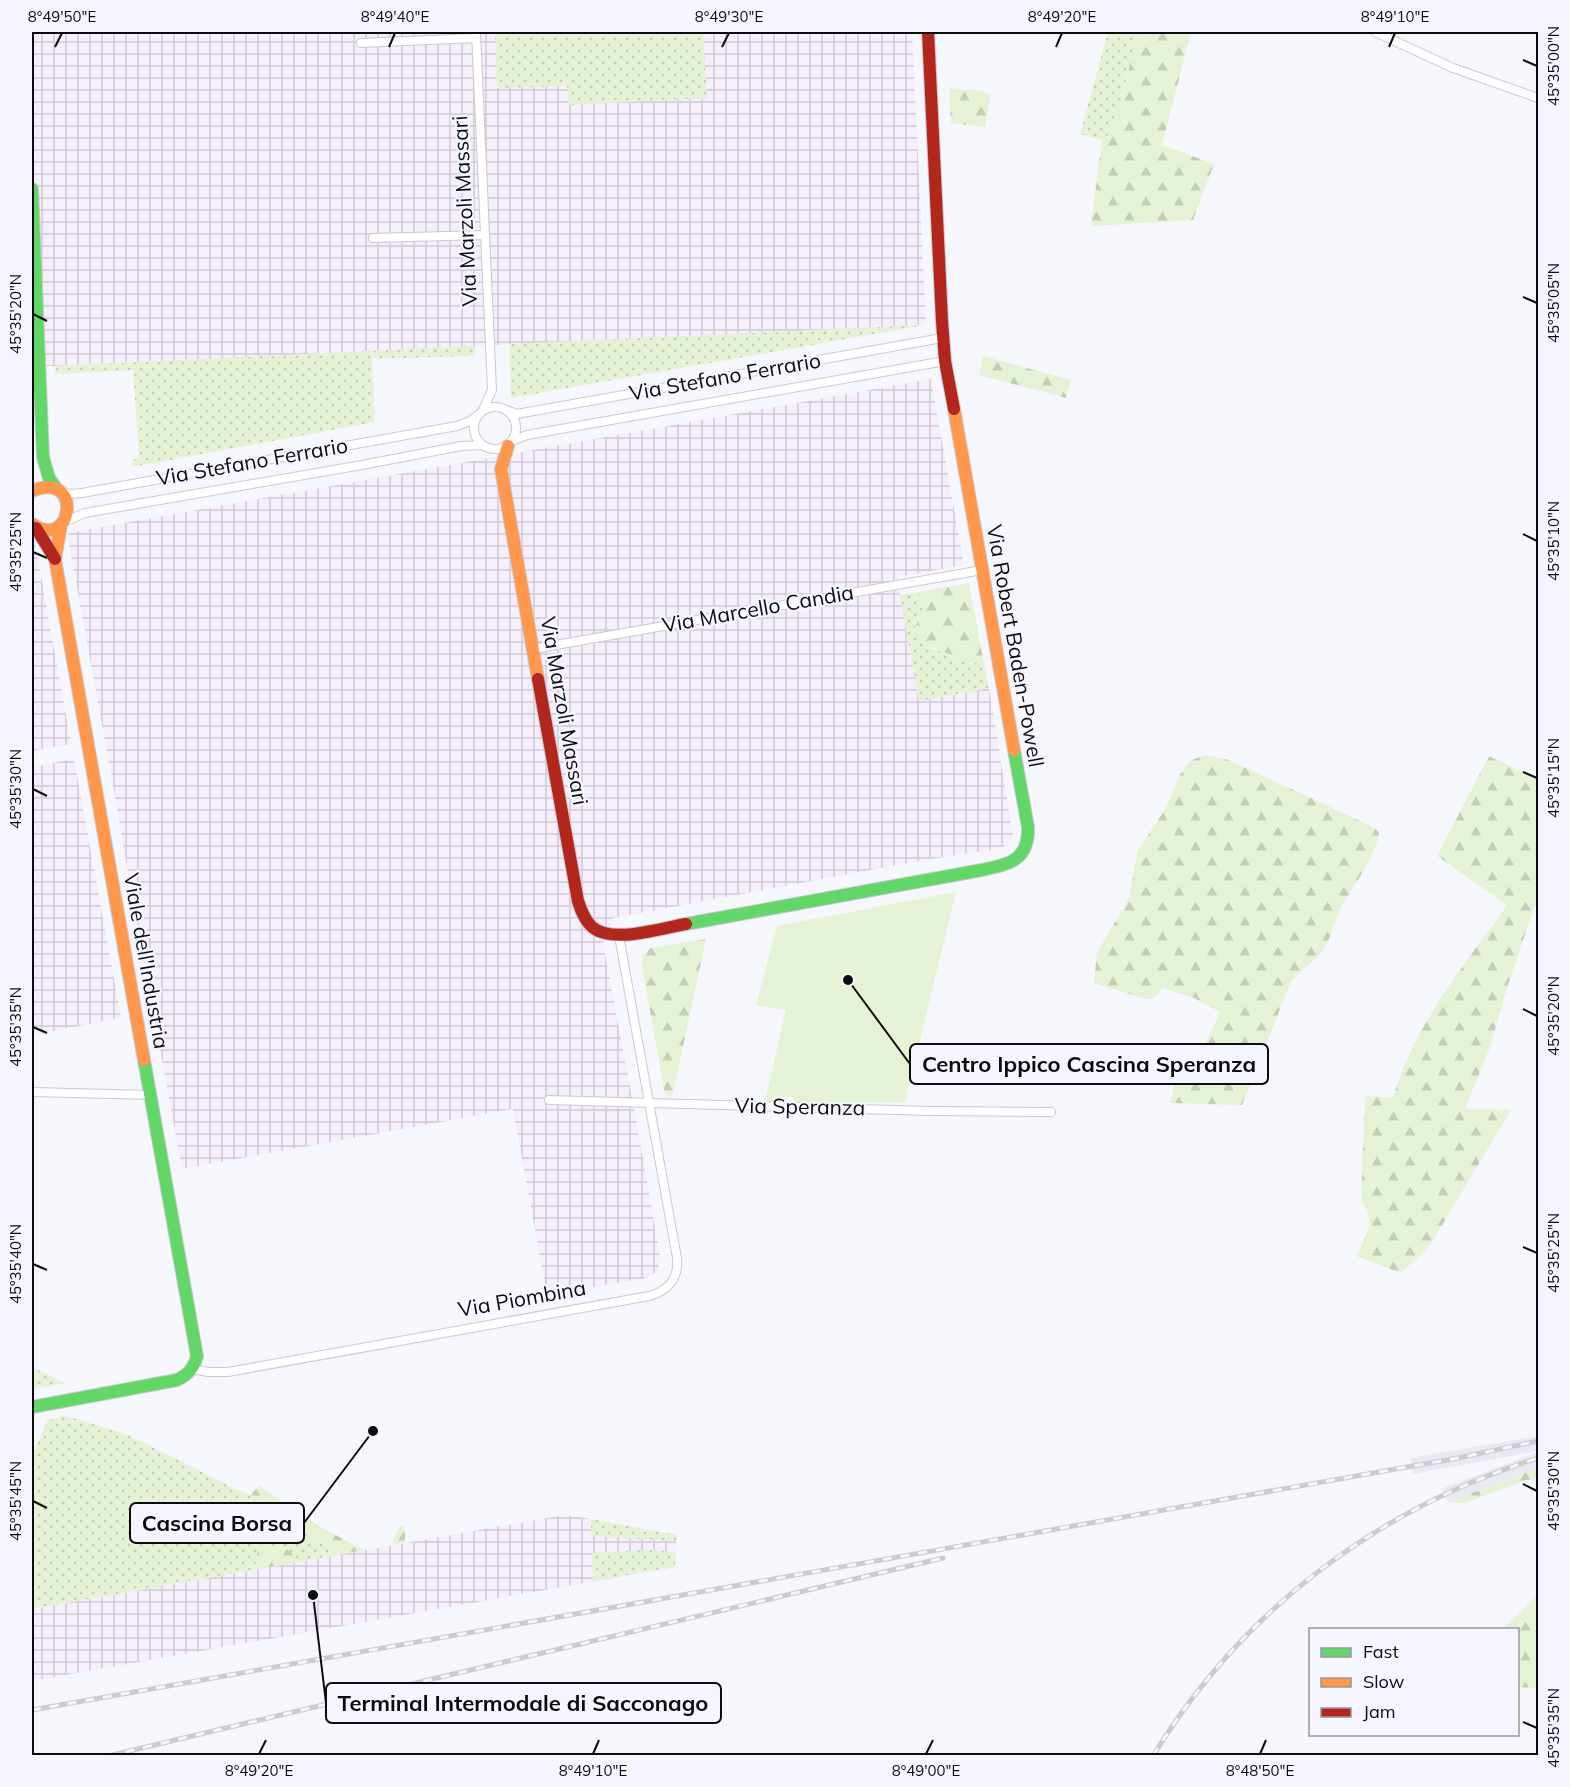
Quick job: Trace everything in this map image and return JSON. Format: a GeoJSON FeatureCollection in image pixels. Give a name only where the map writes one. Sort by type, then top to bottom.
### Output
{"type":"FeatureCollection","features":[{"type":"Feature","properties":{"kind":"street","name":"Via Robert Baden-Powell"},"geometry":{"type":"LineString","coordinates":[[619,936],[1009,864],[1018,858],[1027,844],[1029,832],[942,338],[928,32]]}},
{"type":"Feature","properties":{"kind":"street"},"geometry":{"type":"LineString","coordinates":[[1375,32],[1453,68],[1539,98]]}},
{"type":"Feature","properties":{"kind":"street"},"geometry":{"type":"LineString","coordinates":[[361,43],[476,35]]}},
{"type":"Feature","properties":{"kind":"street","name":"Via Marzoli Massari"},"geometry":{"type":"LineString","coordinates":[[476,35],[492,390],[481,412]]}},
{"type":"Feature","properties":{"kind":"street"},"geometry":{"type":"LineString","coordinates":[[32,189],[43,457],[49,478],[68,501],[67,516],[62,523],[55,559]]}},
{"type":"Feature","properties":{"kind":"street"},"geometry":{"type":"LineString","coordinates":[[373,238],[485,235]]}},
{"type":"Feature","properties":{"kind":"street","name":"Via Stefano Ferrario"},"geometry":{"type":"LineString","coordinates":[[506,409],[517,414],[942,338]]}},
{"type":"Feature","properties":{"kind":"street","name":"Via Stefano Ferrario"},"geometry":{"type":"LineString","coordinates":[[510,444],[523,435],[945,361]]}},
{"type":"Feature","properties":{"kind":"street","name":"Via Marzoli Massari"},"geometry":{"type":"LineString","coordinates":[[492,390],[506,409]]}},
{"type":"Feature","properties":{"kind":"street"},"geometry":{"type":"LineString","coordinates":[[489,407],[506,409],[516,422],[517,429],[510,444],[495,449],[484,446],[475,434],[475,421],[481,412],[489,407]]}},
{"type":"Feature","properties":{"kind":"street","name":"Via Stefano Ferrario"},"geometry":{"type":"LineString","coordinates":[[58,489],[69,494],[82,493],[457,426],[470,421],[481,412]]}},
{"type":"Feature","properties":{"kind":"street","name":"Via Marzoli Massari"},"geometry":{"type":"LineString","coordinates":[[501,469],[510,444]]}},
{"type":"Feature","properties":{"kind":"street","name":"Via Stefano Ferrario"},"geometry":{"type":"LineString","coordinates":[[62,523],[85,513],[461,446],[484,446]]}},
{"type":"Feature","properties":{"kind":"street","name":"Via Marzoli Massari"},"geometry":{"type":"LineString","coordinates":[[484,446],[501,469],[578,901],[588,923],[594,929],[619,936]]}},
{"type":"Feature","properties":{"kind":"street"},"geometry":{"type":"LineString","coordinates":[[32,491],[38,480],[43,457]]}},
{"type":"Feature","properties":{"kind":"street"},"geometry":{"type":"LineString","coordinates":[[32,491],[46,486],[58,489]]}},
{"type":"Feature","properties":{"kind":"street"},"geometry":{"type":"LineString","coordinates":[[33,526],[49,530],[62,523]]}},
{"type":"Feature","properties":{"kind":"street"},"geometry":{"type":"LineString","coordinates":[[33,526],[55,559]]}},
{"type":"Feature","properties":{"kind":"street","name":"Viale dell'Industria"},"geometry":{"type":"LineString","coordinates":[[55,559],[196,1348],[196,1359],[192,1369]]}},
{"type":"Feature","properties":{"kind":"street","name":"Via Marcello Candia"},"geometry":{"type":"LineString","coordinates":[[533,649],[982,570]]}},
{"type":"Feature","properties":{"kind":"street","name":"Via Piombina"},"geometry":{"type":"LineString","coordinates":[[192,1369],[228,1372],[643,1297],[668,1287],[677,1265],[619,936]]}},
{"type":"Feature","properties":{"kind":"street"},"geometry":{"type":"LineString","coordinates":[[32,1092],[151,1095]]}},
{"type":"Feature","properties":{"kind":"street","name":"Via Speranza"},"geometry":{"type":"LineString","coordinates":[[549,1100],[931,1111],[1052,1112]]}},
{"type":"Feature","properties":{"kind":"street"},"geometry":{"type":"LineString","coordinates":[[32,1407],[175,1381],[184,1377],[192,1369]]}},
{"type":"Feature","properties":{"kind":"shaded area"},"geometry":{"type":"Polygon","coordinates":[[[32,32],[912,32],[926,325],[32,367],[32,32]]]}},
{"type":"Feature","properties":{"kind":"shaded area"},"geometry":{"type":"Polygon","coordinates":[[[931,379],[964,565],[897,577],[919,701],[989,688],[1013,836],[1008,845],[997,849],[925,860],[613,918],[603,943],[660,1256],[658,1271],[646,1278],[547,1295],[513,1109],[182,1169],[68,533],[931,379]]]}},
{"type":"Feature","properties":{"kind":"shaded area"},"geometry":{"type":"Polygon","coordinates":[[[32,540],[35,542],[71,744],[32,751],[32,540]]]}},
{"type":"Feature","properties":{"kind":"shaded area"},"geometry":{"type":"Polygon","coordinates":[[[74,759],[121,1018],[32,1035],[32,767],[74,759]]]}},
{"type":"Feature","properties":{"kind":"shaded area"},"geometry":{"type":"Polygon","coordinates":[[[1538,1436],[1538,1451],[1413,1474],[1411,1458],[1538,1436]]]}},
{"type":"Feature","properties":{"kind":"shaded area"},"geometry":{"type":"Polygon","coordinates":[[[1538,1452],[1538,1468],[1448,1502],[1441,1489],[1538,1452]]]}},
{"type":"Feature","properties":{"kind":"shaded area"},"geometry":{"type":"Polygon","coordinates":[[[564,1515],[677,1535],[675,1567],[32,1681],[32,1609],[564,1515]]]}},
{"type":"Feature","properties":{"kind":"green space"},"geometry":{"type":"Polygon","coordinates":[[[495,32],[703,32],[707,98],[569,105],[567,86],[497,88],[495,32]]]}},
{"type":"Feature","properties":{"kind":"green space"},"geometry":{"type":"Polygon","coordinates":[[[1108,32],[1138,32],[1115,124],[1110,134],[1102,140],[1080,134],[1108,32]]]}},
{"type":"Feature","properties":{"kind":"green space"},"geometry":{"type":"Polygon","coordinates":[[[1138,32],[1191,32],[1162,145],[1214,164],[1193,220],[1091,226],[1102,140],[1110,134],[1115,124],[1138,32]]]}},
{"type":"Feature","properties":{"kind":"green space"},"geometry":{"type":"Polygon","coordinates":[[[949,88],[983,91],[990,96],[985,127],[951,123],[949,88]]]}},
{"type":"Feature","properties":{"kind":"green space"},"geometry":{"type":"Polygon","coordinates":[[[926,325],[511,398],[509,344],[926,325]]]}},
{"type":"Feature","properties":{"kind":"green space"},"geometry":{"type":"Polygon","coordinates":[[[475,346],[475,356],[372,359],[375,422],[132,467],[132,460],[139,458],[133,370],[56,374],[55,366],[475,346]]]}},
{"type":"Feature","properties":{"kind":"green space"},"geometry":{"type":"Polygon","coordinates":[[[983,356],[1071,380],[1066,398],[979,375],[983,356]]]}},
{"type":"Feature","properties":{"kind":"green space"},"geometry":{"type":"Polygon","coordinates":[[[969,583],[983,659],[973,664],[965,663],[952,655],[921,644],[913,635],[923,611],[919,592],[969,583]]]}},
{"type":"Feature","properties":{"kind":"green space"},"geometry":{"type":"Polygon","coordinates":[[[919,592],[923,609],[913,630],[929,648],[952,655],[965,663],[973,664],[983,659],[989,688],[919,701],[900,595],[919,592]]]}},
{"type":"Feature","properties":{"kind":"green space"},"geometry":{"type":"Polygon","coordinates":[[[1205,755],[1229,760],[1375,828],[1379,833],[1372,854],[1339,912],[1325,947],[1290,984],[1242,1105],[1170,1103],[1175,1080],[1197,1061],[1220,1012],[1194,998],[1163,988],[1153,999],[1145,999],[1094,983],[1097,952],[1125,906],[1130,893],[1138,850],[1166,808],[1179,776],[1192,760],[1205,755]]]}},
{"type":"Feature","properties":{"kind":"green space"},"geometry":{"type":"Polygon","coordinates":[[[1489,756],[1537,779],[1538,775],[1538,896],[1490,1047],[1465,1109],[1511,1110],[1429,1247],[1401,1273],[1356,1256],[1366,1236],[1369,1222],[1369,1215],[1361,1202],[1365,1096],[1393,1098],[1402,1071],[1427,1021],[1507,905],[1437,856],[1489,756]]]}},
{"type":"Feature","properties":{"kind":"green space"},"geometry":{"type":"Polygon","coordinates":[[[956,892],[905,1102],[795,1102],[792,1097],[783,1097],[778,1102],[765,1101],[786,1010],[756,1005],[777,926],[956,892]]]}},
{"type":"Feature","properties":{"kind":"green space"},"geometry":{"type":"Polygon","coordinates":[[[706,939],[671,1096],[665,1094],[642,966],[643,955],[651,948],[706,939]]]}},
{"type":"Feature","properties":{"kind":"green space"},"geometry":{"type":"Polygon","coordinates":[[[32,1367],[64,1383],[32,1389],[32,1367]]]}},
{"type":"Feature","properties":{"kind":"green space"},"geometry":{"type":"Polygon","coordinates":[[[63,1416],[126,1434],[251,1495],[250,1502],[253,1506],[286,1522],[298,1532],[324,1545],[337,1555],[32,1609],[32,1455],[48,1420],[63,1416]]]}},
{"type":"Feature","properties":{"kind":"green space"},"geometry":{"type":"Polygon","coordinates":[[[1538,1468],[1538,1479],[1527,1480],[1465,1503],[1448,1502],[1538,1468]]]}},
{"type":"Feature","properties":{"kind":"green space"},"geometry":{"type":"Polygon","coordinates":[[[259,1486],[317,1525],[364,1550],[337,1555],[324,1545],[298,1532],[286,1522],[253,1506],[251,1497],[259,1486]]]}},
{"type":"Feature","properties":{"kind":"green space"},"geometry":{"type":"Polygon","coordinates":[[[591,1519],[677,1535],[676,1541],[591,1536],[591,1519]]]}},
{"type":"Feature","properties":{"kind":"green space"},"geometry":{"type":"Polygon","coordinates":[[[401,1526],[405,1531],[404,1541],[392,1545],[394,1537],[401,1526]]]}},
{"type":"Feature","properties":{"kind":"green space"},"geometry":{"type":"Polygon","coordinates":[[[265,1543],[289,1551],[296,1557],[295,1563],[257,1569],[255,1567],[259,1545],[265,1543]]]}},
{"type":"Feature","properties":{"kind":"green space"},"geometry":{"type":"Polygon","coordinates":[[[647,1550],[676,1553],[675,1567],[593,1581],[592,1553],[647,1550]]]}},
{"type":"Feature","properties":{"kind":"green space"},"geometry":{"type":"Polygon","coordinates":[[[1538,1595],[1538,1688],[1519,1687],[1519,1628],[1504,1628],[1538,1595]]]}},
{"type":"Feature","properties":{"kind":"railway"},"geometry":{"type":"LineString","coordinates":[[32,1710],[1458,1458],[1538,1441]]}},
{"type":"Feature","properties":{"kind":"railway"},"geometry":{"type":"LineString","coordinates":[[1153,1756],[1188,1703],[1228,1655],[1271,1611],[1318,1571],[1369,1536],[1422,1506],[1479,1479],[1538,1458]]}},
{"type":"Feature","properties":{"kind":"railway"},"geometry":{"type":"LineString","coordinates":[[108,1756],[943,1558]]}},
{"type":"Feature","properties":{"kind":"traffic: fast"},"geometry":{"type":"LineString","coordinates":[[32,189],[43,457],[49,478],[56,488]]}},
{"type":"Feature","properties":{"kind":"traffic: fast"},"geometry":{"type":"LineString","coordinates":[[686,924],[982,870],[1016,859],[1025,847],[1028,827],[1014,750]]}},
{"type":"Feature","properties":{"kind":"traffic: fast"},"geometry":{"type":"LineString","coordinates":[[32,1407],[177,1380],[190,1371],[196,1360],[144,1060]]}},
{"type":"Feature","properties":{"kind":"traffic: slow"},"geometry":{"type":"LineString","coordinates":[[954,409],[1014,750]]}},
{"type":"Feature","properties":{"kind":"traffic: slow"},"geometry":{"type":"LineString","coordinates":[[508,446],[501,469],[538,679]]}},
{"type":"Feature","properties":{"kind":"traffic: slow"},"geometry":{"type":"LineString","coordinates":[[32,491],[49,487],[60,491],[66,499],[67,510],[64,521],[57,528],[46,530],[32,524]]}},
{"type":"Feature","properties":{"kind":"traffic: slow"},"geometry":{"type":"LineString","coordinates":[[61,525],[55,559],[144,1060]]}},
{"type":"Feature","properties":{"kind":"traffic: jam"},"geometry":{"type":"LineString","coordinates":[[928,32],[942,321],[945,361],[954,409]]}},
{"type":"Feature","properties":{"kind":"traffic: jam"},"geometry":{"type":"LineString","coordinates":[[36,528],[55,559]]}},
{"type":"Feature","properties":{"kind":"traffic: jam"},"geometry":{"type":"LineString","coordinates":[[538,679],[578,901],[585,917],[591,926],[600,932],[623,935],[686,924]]}},
{"type":"Feature","properties":{"kind":"place","name":"Centro Ippico Cascina Speranza"},"geometry":{"type":"Point","coordinates":[848,980]}},
{"type":"Feature","properties":{"kind":"place","name":"Cascina Borsa"},"geometry":{"type":"Point","coordinates":[373,1431]}},
{"type":"Feature","properties":{"kind":"place","name":"Terminal Intermodale di Sacconago"},"geometry":{"type":"Point","coordinates":[313,1595]}}]}
